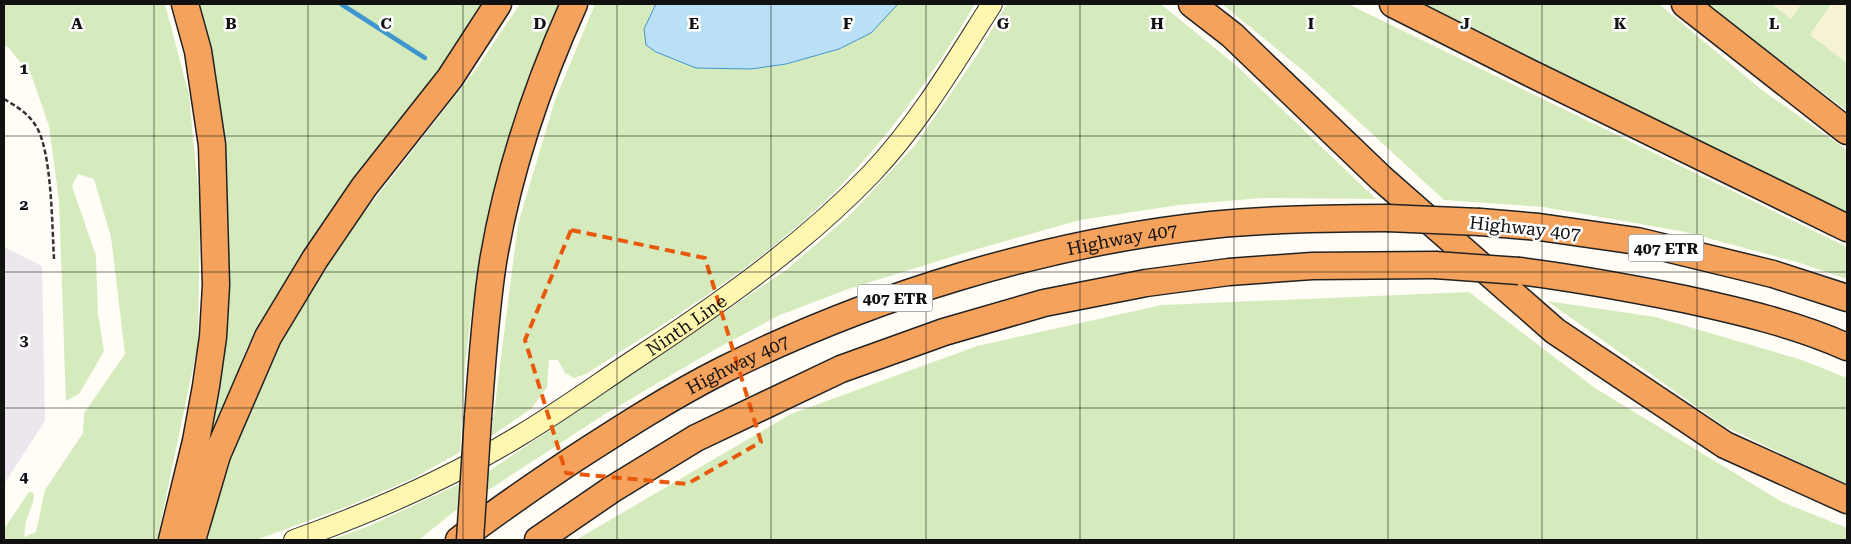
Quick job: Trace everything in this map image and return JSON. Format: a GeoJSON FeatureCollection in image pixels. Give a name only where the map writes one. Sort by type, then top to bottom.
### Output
{"type":"FeatureCollection","features":[{"type":"Feature","properties":{"kind":"highway"},"geometry":{"type":"LineString","coordinates":[[172,540],[196,442],[206,386],[213,337],[216,285],[212,145],[198,51],[185,4]]}},
{"type":"Feature","properties":{"kind":"highway"},"geometry":{"type":"LineString","coordinates":[[192,540],[217,455],[268,337],[315,259],[364,187],[450,78],[498,4]]}},
{"type":"Feature","properties":{"kind":"highway"},"geometry":{"type":"LineString","coordinates":[[470,540],[478,417],[493,262],[518,152],[534,100],[574,4]]}},
{"type":"Feature","properties":{"kind":"highway"},"geometry":{"type":"LineString","coordinates":[[1192,4],[1232,35],[1381,178],[1555,331],[1725,445],[1847,500]]}},
{"type":"Feature","properties":{"kind":"highway"},"geometry":{"type":"LineString","coordinates":[[1393,4],[1847,228]]}},
{"type":"Feature","properties":{"kind":"highway"},"geometry":{"type":"LineString","coordinates":[[1685,4],[1847,131]]}},
{"type":"Feature","properties":{"kind":"highway","name":"Highway 407"},"geometry":{"type":"LineString","coordinates":[[459,540],[501,508],[630,422],[720,372],[808,331],[904,295],[995,267],[1110,241],[1210,226],[1315,218],[1387,218],[1480,222],[1539,227],[1637,241],[1773,274],[1847,298]]}},
{"type":"Feature","properties":{"kind":"highway","name":"407 ETR"},"geometry":{"type":"LineString","coordinates":[[538,540],[611,490],[696,438],[841,369],[944,332],[1044,303],[1146,283],[1229,272],[1312,266],[1435,265],[1519,271],[1574,278],[1738,311],[1823,337],[1847,348]]}},
{"type":"Feature","properties":{"kind":"main road","name":"Ninth Line"},"geometry":{"type":"LineString","coordinates":[[294,540],[390,504],[439,481],[519,436],[681,329],[761,272],[828,216],[873,171],[926,107],[992,4]]}},
{"type":"Feature","properties":{"kind":"path"},"geometry":{"type":"LineString","coordinates":[[4,99],[20,108],[30,117],[37,127],[43,144],[51,205],[54,259]]}},
{"type":"Feature","properties":{"kind":"highlighted area"},"geometry":{"type":"Polygon","coordinates":[[[571,230],[705,258],[761,442],[687,484],[566,473],[525,340],[571,230]]]}},
{"type":"Feature","properties":{"kind":"shaded area"},"geometry":{"type":"Polygon","coordinates":[[[1772,4],[1801,4],[1791,19],[1772,4]]]}},
{"type":"Feature","properties":{"kind":"shaded area"},"geometry":{"type":"Polygon","coordinates":[[[1831,4],[1847,4],[1847,63],[1810,35],[1831,4]]]}},
{"type":"Feature","properties":{"kind":"shaded area"},"geometry":{"type":"Polygon","coordinates":[[[4,247],[42,266],[45,421],[4,484],[4,247]]]}},
{"type":"Feature","properties":{"kind":"green space"},"geometry":{"type":"Polygon","coordinates":[[[4,4],[165,4],[189,95],[200,208],[198,344],[157,540],[4,540],[4,529],[29,492],[34,493],[33,502],[26,521],[24,537],[36,532],[45,490],[83,433],[84,413],[125,354],[111,237],[94,179],[78,174],[72,186],[96,256],[98,314],[104,351],[79,394],[66,401],[59,201],[49,126],[32,77],[8,47],[4,46],[4,4]]]}},
{"type":"Feature","properties":{"kind":"green space"},"geometry":{"type":"Polygon","coordinates":[[[192,4],[484,4],[466,36],[312,239],[247,347],[211,444],[203,442],[221,325],[192,4]]]}},
{"type":"Feature","properties":{"kind":"green space"},"geometry":{"type":"Polygon","coordinates":[[[520,4],[561,4],[491,208],[479,264],[471,316],[465,366],[460,452],[412,479],[346,507],[256,540],[202,540],[233,451],[276,352],[336,249],[476,69],[520,4]]]}},
{"type":"Feature","properties":{"kind":"green space"},"geometry":{"type":"Polygon","coordinates":[[[595,4],[656,4],[644,29],[696,68],[751,69],[786,64],[839,49],[894,9],[898,4],[975,4],[936,67],[892,127],[868,156],[816,210],[740,272],[586,374],[574,378],[565,373],[558,360],[549,360],[547,387],[531,409],[491,436],[518,224],[555,100],[595,4]]]}},
{"type":"Feature","properties":{"kind":"green space"},"geometry":{"type":"Polygon","coordinates":[[[1007,4],[1161,4],[1239,68],[1376,199],[1262,198],[1179,205],[1080,220],[848,289],[780,315],[714,350],[605,414],[487,491],[489,471],[786,270],[850,215],[916,144],[977,55],[1007,4]]]}},
{"type":"Feature","properties":{"kind":"green space"},"geometry":{"type":"Polygon","coordinates":[[[1222,4],[1348,4],[1847,247],[1847,279],[1797,262],[1681,231],[1543,207],[1444,200],[1306,73],[1222,4]]]}},
{"type":"Feature","properties":{"kind":"green space"},"geometry":{"type":"Polygon","coordinates":[[[1424,4],[1659,4],[1762,90],[1847,150],[1847,214],[1424,4]]]}},
{"type":"Feature","properties":{"kind":"green space"},"geometry":{"type":"Polygon","coordinates":[[[1707,4],[1772,4],[1791,19],[1801,4],[1831,4],[1810,35],[1847,63],[1847,111],[1707,4]]]}},
{"type":"Feature","properties":{"kind":"green space"},"geometry":{"type":"Polygon","coordinates":[[[1469,292],[1595,388],[1782,502],[1847,528],[1847,540],[576,540],[791,414],[977,346],[1162,305],[1469,292]]]}},
{"type":"Feature","properties":{"kind":"green space"},"geometry":{"type":"Polygon","coordinates":[[[1547,301],[1655,317],[1802,360],[1847,378],[1847,485],[1724,426],[1547,301]]]}},
{"type":"Feature","properties":{"kind":"green space"},"geometry":{"type":"Polygon","coordinates":[[[459,484],[457,509],[419,540],[330,540],[369,526],[459,484]]]}},
{"type":"Feature","properties":{"kind":"water"},"geometry":{"type":"Polygon","coordinates":[[[656,4],[898,4],[871,33],[839,49],[786,64],[751,69],[696,68],[656,52],[646,45],[644,29],[656,4]]]}},
{"type":"Feature","properties":{"kind":"waterway"},"geometry":{"type":"LineString","coordinates":[[341,4],[425,58]]}}]}
